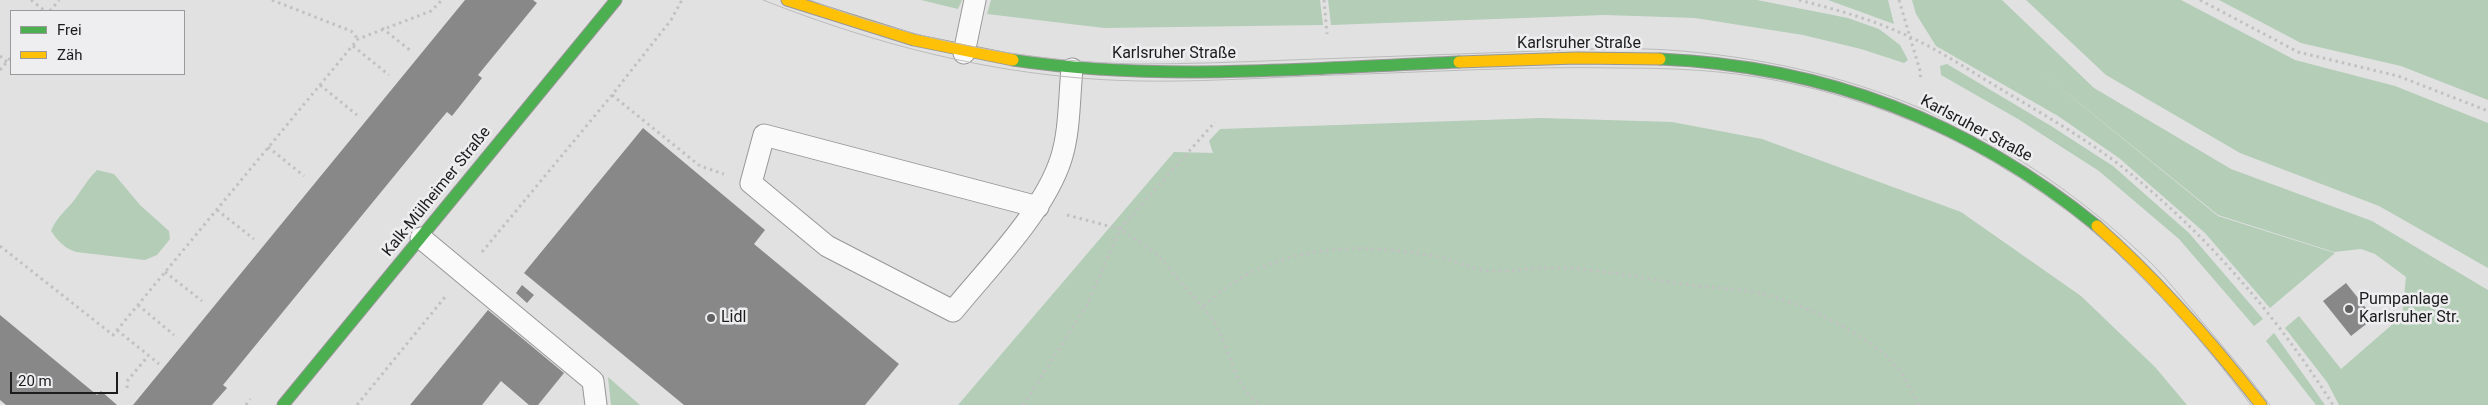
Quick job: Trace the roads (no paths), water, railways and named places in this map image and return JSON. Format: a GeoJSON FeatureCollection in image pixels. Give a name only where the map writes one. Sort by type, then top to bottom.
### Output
{"type":"FeatureCollection","features":[{"type":"Feature","properties":{"kind":"street","name":"Kalk-Mülheimer Straße"},"geometry":{"type":"LineString","coordinates":[[283,405],[616,0]]}},
{"type":"Feature","properties":{"kind":"street","name":"Karlsruher Straße"},"geometry":{"type":"LineString","coordinates":[[787,0],[894,36],[964,53],[1072,69],[1136,72],[1226,71],[1570,58],[1678,60],[1780,73],[1822,82],[1907,111],[1983,146],[2033,176],[2079,210],[2149,272],[2261,405]]}},
{"type":"Feature","properties":{"kind":"lane"},"geometry":{"type":"LineString","coordinates":[[964,53],[975,0]]}},
{"type":"Feature","properties":{"kind":"lane"},"geometry":{"type":"LineString","coordinates":[[1038,207],[764,134],[751,184],[827,246],[953,310],[1038,207],[1061,160],[1065,142],[1072,69]]}},
{"type":"Feature","properties":{"kind":"lane"},"geometry":{"type":"LineString","coordinates":[[421,238],[594,381],[596,405]]}},
{"type":"Feature","properties":{"kind":"tram line"},"geometry":{"type":"LineString","coordinates":[[763,0],[875,39],[952,59],[1029,72],[1102,80],[1169,81],[1514,69],[1639,68],[1697,70],[1736,74],[1814,89],[1854,100],[1932,130],[1969,148],[2041,191],[2099,237],[2146,281],[2190,329],[2251,405]]}},
{"type":"Feature","properties":{"kind":"tram line"},"geometry":{"type":"LineString","coordinates":[[810,0],[889,27],[930,37],[971,46],[1054,59],[1138,64],[1577,49],[1640,49],[1682,51],[1750,59],[1815,73],[1877,91],[1936,115],[1993,144],[2048,179],[2101,218],[2152,264],[2252,381],[2270,405]]}},
{"type":"Feature","properties":{"kind":"place","name":"Pumpanlage Karlsruher Str."},"geometry":{"type":"Point","coordinates":[2349,309]}},
{"type":"Feature","properties":{"kind":"place","name":"Lidl"},"geometry":{"type":"Point","coordinates":[711,318]}}]}
